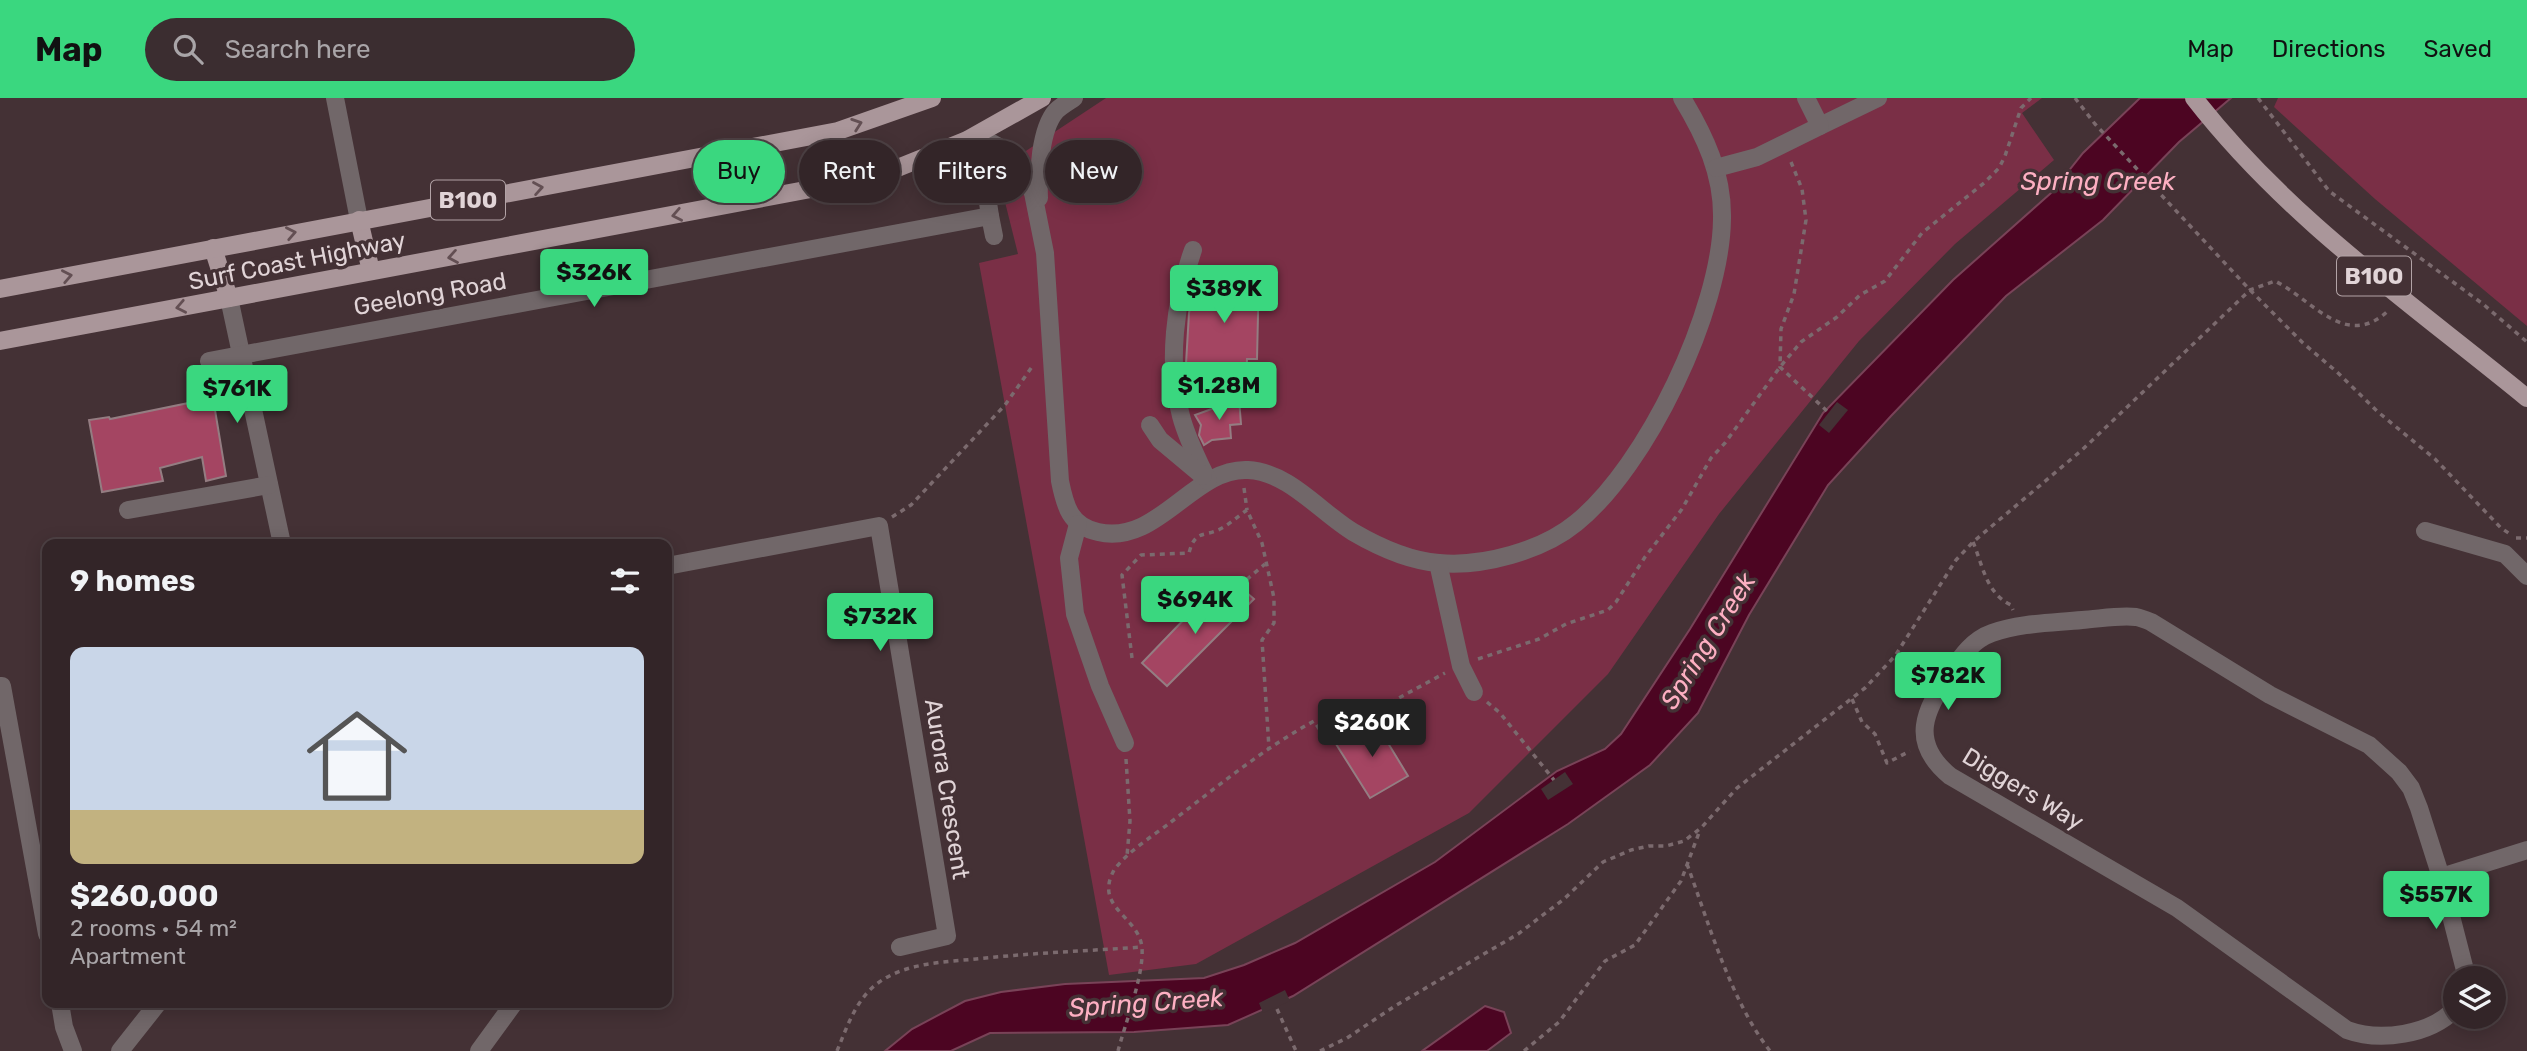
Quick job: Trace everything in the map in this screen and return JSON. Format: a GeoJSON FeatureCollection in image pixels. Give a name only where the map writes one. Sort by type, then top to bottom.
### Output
{"type":"FeatureCollection","features":[{"type":"Feature","properties":{"kind":"main road","name":"Surf Coast Highway"},"geometry":{"type":"LineString","coordinates":[[0,288],[838,131],[932,98]]}},
{"type":"Feature","properties":{"kind":"main road","name":"Surf Coast Highway"},"geometry":{"type":"LineString","coordinates":[[967,140],[1042,98]]}},
{"type":"Feature","properties":{"kind":"main road","name":"B100"},"geometry":{"type":"LineString","coordinates":[[2194,98],[2290,205],[2400,298],[2527,398]]}},
{"type":"Feature","properties":{"kind":"main road","name":"Surf Coast Highway"},"geometry":{"type":"LineString","coordinates":[[0,341],[832,185],[914,161]]}},
{"type":"Feature","properties":{"kind":"main road"},"geometry":{"type":"LineString","coordinates":[[359,220],[371,271]]}},
{"type":"Feature","properties":{"kind":"main road"},"geometry":{"type":"LineString","coordinates":[[213,248],[229,298]]}},
{"type":"Feature","properties":{"kind":"street"},"geometry":{"type":"LineString","coordinates":[[335,98],[359,220]]}},
{"type":"Feature","properties":{"kind":"street"},"geometry":{"type":"LineString","coordinates":[[1039,215],[1039,177],[1046,133],[1056,111],[1074,98]]}},
{"type":"Feature","properties":{"kind":"street"},"geometry":{"type":"LineString","coordinates":[[1031,189],[1039,215],[1045,253],[1060,481],[1064,501],[1078,524],[1104,534],[1121,533],[1138,528],[1175,507],[1208,481],[1232,472],[1260,471],[1286,483],[1353,531],[1374,542],[1409,556],[1438,563],[1476,561],[1507,556],[1554,538],[1600,502],[1617,481],[1661,410],[1685,361],[1700,323],[1719,251],[1722,220],[1716,168],[1706,141],[1682,98]]}},
{"type":"Feature","properties":{"kind":"street"},"geometry":{"type":"LineString","coordinates":[[1805,98],[1820,126]]}},
{"type":"Feature","properties":{"kind":"street"},"geometry":{"type":"LineString","coordinates":[[1716,168],[1757,157],[1878,98]]}},
{"type":"Feature","properties":{"kind":"street"},"geometry":{"type":"LineString","coordinates":[[988,203],[994,236]]}},
{"type":"Feature","properties":{"kind":"street","name":"Geelong Road"},"geometry":{"type":"LineString","coordinates":[[209,361],[990,216]]}},
{"type":"Feature","properties":{"kind":"street"},"geometry":{"type":"LineString","coordinates":[[1193,250],[1183,279],[1174,361],[1181,415],[1190,444],[1208,481]]}},
{"type":"Feature","properties":{"kind":"street"},"geometry":{"type":"LineString","coordinates":[[229,298],[281,539]]}},
{"type":"Feature","properties":{"kind":"street"},"geometry":{"type":"LineString","coordinates":[[1150,425],[1160,440],[1208,481]]}},
{"type":"Feature","properties":{"kind":"street"},"geometry":{"type":"LineString","coordinates":[[128,510],[269,485]]}},
{"type":"Feature","properties":{"kind":"street"},"geometry":{"type":"LineString","coordinates":[[1078,524],[1069,558],[1075,614],[1100,686],[1125,743]]}},
{"type":"Feature","properties":{"kind":"street"},"geometry":{"type":"LineString","coordinates":[[672,565],[879,526]]}},
{"type":"Feature","properties":{"kind":"street","name":"Aurora Crescent"},"geometry":{"type":"LineString","coordinates":[[879,526],[947,936],[900,947]]}},
{"type":"Feature","properties":{"kind":"street"},"geometry":{"type":"LineString","coordinates":[[2425,531],[2505,554],[2527,576]]}},
{"type":"Feature","properties":{"kind":"street"},"geometry":{"type":"LineString","coordinates":[[1438,563],[1461,666],[1474,692]]}},
{"type":"Feature","properties":{"kind":"street"},"geometry":{"type":"LineString","coordinates":[[1927,743],[1924,734],[1925,716],[1931,701],[1964,652],[1990,634],[2020,626],[2117,617],[2135,617],[2151,622],[2270,695],[2369,745],[2399,772],[2410,788],[2441,877],[2464,966]]}},
{"type":"Feature","properties":{"kind":"street"},"geometry":{"type":"LineString","coordinates":[[0,687],[2,686],[42,906]]}},
{"type":"Feature","properties":{"kind":"street","name":"Diggers Way"},"geometry":{"type":"LineString","coordinates":[[1927,743],[1928,751],[1950,776],[2177,908],[2347,1030],[2361,1035],[2393,1035],[2434,1025],[2443,1020]]}},
{"type":"Feature","properties":{"kind":"street"},"geometry":{"type":"LineString","coordinates":[[2441,877],[2527,850]]}},
{"type":"Feature","properties":{"kind":"street"},"geometry":{"type":"LineString","coordinates":[[61,1008],[64,1027],[73,1051]]}},
{"type":"Feature","properties":{"kind":"street"},"geometry":{"type":"LineString","coordinates":[[120,1051],[154,1008]]}},
{"type":"Feature","properties":{"kind":"street"},"geometry":{"type":"LineString","coordinates":[[479,1051],[510,1008]]}},
{"type":"Feature","properties":{"kind":"path"},"geometry":{"type":"LineString","coordinates":[[1118,1051],[1140,966],[1142,947],[1137,930],[1108,896],[1109,882],[1115,869],[1141,845],[1269,748],[1314,721],[1325,738],[1461,666],[1539,639],[1566,624],[1608,610],[1626,589],[1645,557],[1682,509],[1711,458],[1780,367],[1801,342],[1837,317],[1860,295],[1885,281],[1922,233],[1999,168],[2021,108],[2031,98]]}},
{"type":"Feature","properties":{"kind":"path"},"geometry":{"type":"LineString","coordinates":[[2075,98],[2095,124],[2250,290],[2378,412],[2435,458],[2501,528],[2514,538],[2527,538]]}},
{"type":"Feature","properties":{"kind":"path"},"geometry":{"type":"LineString","coordinates":[[2258,98],[2329,191],[2483,304],[2527,342]]}},
{"type":"Feature","properties":{"kind":"path"},"geometry":{"type":"LineString","coordinates":[[1788,157],[1802,189],[1806,220],[1794,293],[1780,329],[1780,367],[1828,412]]}},
{"type":"Feature","properties":{"kind":"path"},"geometry":{"type":"LineString","coordinates":[[1320,1051],[1347,1038],[1395,1006],[1518,934],[1564,899],[1604,862],[1631,850],[1684,841],[1701,828],[1737,788],[1866,688],[1895,656],[1956,560],[1973,542],[2082,450],[2250,290],[2275,281],[2341,325],[2357,326],[2374,323],[2400,298]]}},
{"type":"Feature","properties":{"kind":"path"},"geometry":{"type":"LineString","coordinates":[[879,526],[911,505],[1005,405],[1051,340]]}},
{"type":"Feature","properties":{"kind":"path"},"geometry":{"type":"LineString","coordinates":[[1132,658],[1122,575],[1142,555],[1189,553],[1192,543],[1204,532],[1219,530],[1247,510],[1262,543],[1274,597],[1274,623],[1262,640],[1269,748]]}},
{"type":"Feature","properties":{"kind":"path"},"geometry":{"type":"LineString","coordinates":[[1973,542],[1987,580],[1998,598],[2011,605],[2020,626]]}},
{"type":"Feature","properties":{"kind":"path"},"geometry":{"type":"LineString","coordinates":[[1239,586],[1265,564]]}},
{"type":"Feature","properties":{"kind":"path"},"geometry":{"type":"LineString","coordinates":[[1474,692],[1500,713],[1554,780]]}},
{"type":"Feature","properties":{"kind":"path"},"geometry":{"type":"LineString","coordinates":[[1852,699],[1862,722],[1875,734],[1887,763],[1927,743]]}},
{"type":"Feature","properties":{"kind":"path"},"geometry":{"type":"LineString","coordinates":[[1125,743],[1130,821],[1126,858]]}},
{"type":"Feature","properties":{"kind":"path"},"geometry":{"type":"LineString","coordinates":[[1524,1051],[1559,1022],[1605,961],[1636,944],[1681,881],[1701,828]]}},
{"type":"Feature","properties":{"kind":"path"},"geometry":{"type":"LineString","coordinates":[[1686,862],[1724,963],[1758,1035],[1770,1051]]}},
{"type":"Feature","properties":{"kind":"path"},"geometry":{"type":"LineString","coordinates":[[837,1051],[861,1001],[878,983],[905,970],[924,965],[1010,955],[1142,947]]}},
{"type":"Feature","properties":{"kind":"path"},"geometry":{"type":"LineString","coordinates":[[1277,1009],[1296,1051]]}},
{"type":"Feature","properties":{"kind":"shaded area"},"geometry":{"type":"Polygon","coordinates":[[[1106,98],[2042,98],[2022,113],[2054,160],[1955,244],[1859,341],[1719,514],[1608,674],[1469,813],[1196,964],[1109,975],[979,263],[1018,254],[1005,203],[1031,203],[1031,148],[1106,98]]]}},
{"type":"Feature","properties":{"kind":"shaded area"},"geometry":{"type":"Polygon","coordinates":[[[2278,98],[2527,98],[2527,326],[2375,199],[2274,107],[2278,98]]]}},
{"type":"Feature","properties":{"kind":"water","name":"Spring Creek"},"geometry":{"type":"Polygon","coordinates":[[[2140,98],[2231,98],[2179,142],[2103,220],[2006,296],[1828,485],[1749,615],[1698,713],[1650,765],[1568,824],[1293,996],[1228,1025],[1134,1032],[990,1033],[951,1051],[885,1051],[912,1029],[965,1001],[1001,992],[1065,984],[1204,978],[1244,965],[1295,943],[1435,862],[1557,771],[1605,749],[1621,734],[1690,629],[1823,413],[1953,280],[2051,193],[2083,153],[2140,98]]]}},
{"type":"Feature","properties":{"kind":"water"},"geometry":{"type":"Polygon","coordinates":[[[1485,1006],[1504,1012],[1511,1033],[1487,1051],[1422,1051],[1485,1006]]]}},
{"type":"Feature","properties":{"kind":"pier"},"geometry":{"type":"Polygon","coordinates":[[[1837,402],[1848,410],[1829,433],[1819,425],[1837,402]]]}},
{"type":"Feature","properties":{"kind":"pier"},"geometry":{"type":"Polygon","coordinates":[[[1565,772],[1573,784],[1548,800],[1541,789],[1565,772]]]}},
{"type":"Feature","properties":{"kind":"pier"},"geometry":{"type":"Polygon","coordinates":[[[1285,990],[1290,1001],[1263,1013],[1259,1003],[1285,990]]]}},
{"type":"Feature","properties":{"kind":"building"},"geometry":{"type":"Polygon","coordinates":[[[1198,271],[1259,271],[1257,359],[1247,359],[1246,381],[1197,381],[1197,364],[1186,364],[1189,313],[1198,271]]]}},
{"type":"Feature","properties":{"kind":"building"},"geometry":{"type":"Polygon","coordinates":[[[213,398],[226,476],[206,481],[202,457],[160,468],[163,481],[102,492],[89,420],[110,419],[213,398]]]}},
{"type":"Feature","properties":{"kind":"building"},"geometry":{"type":"Polygon","coordinates":[[[1239,399],[1241,424],[1230,425],[1231,438],[1212,440],[1204,445],[1199,435],[1201,425],[1195,415],[1239,399]]]}},
{"type":"Feature","properties":{"kind":"building"},"geometry":{"type":"Polygon","coordinates":[[[1239,586],[1254,599],[1167,686],[1142,663],[1196,607],[1205,615],[1239,586]]]}},
{"type":"Feature","properties":{"kind":"building"},"geometry":{"type":"Polygon","coordinates":[[[1374,720],[1408,776],[1370,798],[1336,744],[1374,720]]]}}]}
